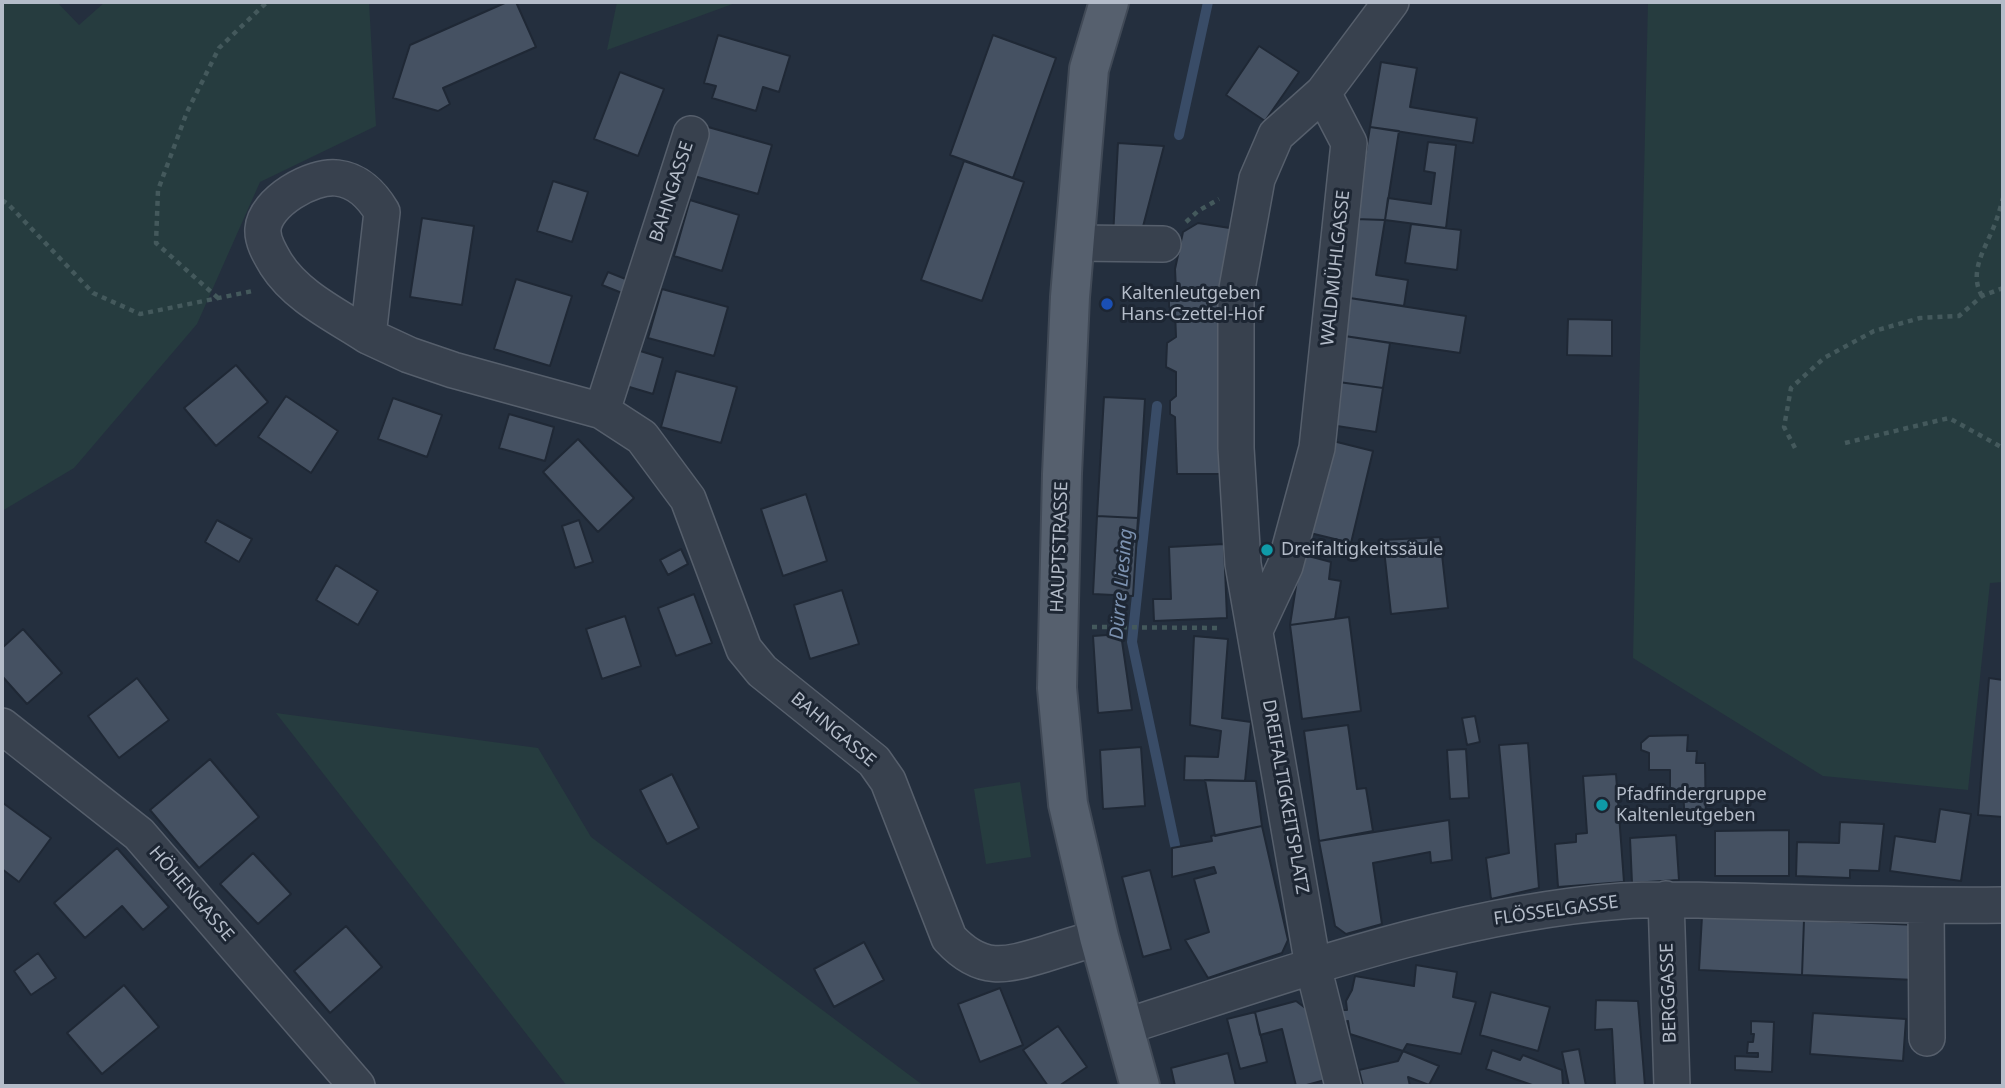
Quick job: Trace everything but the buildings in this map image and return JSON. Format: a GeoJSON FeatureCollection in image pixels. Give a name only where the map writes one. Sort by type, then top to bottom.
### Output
{"type":"FeatureCollection","features":[{"type":"Feature","properties":{"kind":"main road","name":"HAUPTSTRASSE"},"geometry":{"type":"LineString","coordinates":[[1109,2],[1089,69],[1070,297],[1062,474],[1057,688],[1068,804],[1099,937],[1140,1086]]}},
{"type":"Feature","properties":{"kind":"street"},"geometry":{"type":"LineString","coordinates":[[1257,179],[1276,135],[1323,93],[1391,2]]}},
{"type":"Feature","properties":{"kind":"street","name":"WALDMÜHLGASSE"},"geometry":{"type":"LineString","coordinates":[[1256,628],[1285,566],[1317,448],[1349,143],[1323,93]]}},
{"type":"Feature","properties":{"kind":"street","name":"BAHNGASSE"},"geometry":{"type":"LineString","coordinates":[[602,411],[691,134]]}},
{"type":"Feature","properties":{"kind":"street","name":"BAHNGASSE"},"geometry":{"type":"LineString","coordinates":[[368,336],[382,212],[372,195],[355,184],[336,177],[296,189],[278,202],[267,217],[262,230],[266,246],[277,265],[307,298],[368,336],[409,355],[453,370],[602,411],[642,437],[688,499],[744,649],[762,671],[874,761],[888,781],[949,937],[957,946],[976,958],[1008,965],[1099,937]]}},
{"type":"Feature","properties":{"kind":"street","name":"DREIFALTIGKEITSPLATZ"},"geometry":{"type":"LineString","coordinates":[[1257,179],[1236,294],[1236,448],[1243,564],[1313,966],[1343,1086]]}},
{"type":"Feature","properties":{"kind":"street"},"geometry":{"type":"LineString","coordinates":[[1075,243],[1163,244]]}},
{"type":"Feature","properties":{"kind":"street","name":"HÖHENGASSE"},"geometry":{"type":"LineString","coordinates":[[2,726],[139,834],[356,1086]]}},
{"type":"Feature","properties":{"kind":"street","name":"FLÖSSELGASSE"},"geometry":{"type":"LineString","coordinates":[[1124,1027],[1313,966],[1486,920],[1572,906],[1666,899],[1926,906],[2003,905]]}},
{"type":"Feature","properties":{"kind":"street","name":"BERGGASSE"},"geometry":{"type":"LineString","coordinates":[[1666,899],[1672,1086]]}},
{"type":"Feature","properties":{"kind":"street"},"geometry":{"type":"LineString","coordinates":[[1926,906],[1927,1038]]}},
{"type":"Feature","properties":{"kind":"path"},"geometry":{"type":"LineString","coordinates":[[218,298],[156,243],[158,190],[187,112],[219,48],[267,2]]}},
{"type":"Feature","properties":{"kind":"path"},"geometry":{"type":"LineString","coordinates":[[1163,244],[1198,211],[1257,179]]}},
{"type":"Feature","properties":{"kind":"path"},"geometry":{"type":"LineString","coordinates":[[1982,296],[1978,288],[1979,261],[2003,198]]}},
{"type":"Feature","properties":{"kind":"path"},"geometry":{"type":"LineString","coordinates":[[2,200],[51,246],[93,293],[140,314],[291,283]]}},
{"type":"Feature","properties":{"kind":"path"},"geometry":{"type":"LineString","coordinates":[[1795,448],[1784,427],[1791,388],[1824,358],[1874,331],[1920,318],[1959,316],[1982,296],[2003,288]]}},
{"type":"Feature","properties":{"kind":"path"},"geometry":{"type":"LineString","coordinates":[[1846,443],[1949,418],[2003,448]]}},
{"type":"Feature","properties":{"kind":"path"},"geometry":{"type":"LineString","coordinates":[[1058,627],[1256,628]]}},
{"type":"Feature","properties":{"kind":"green space"},"geometry":{"type":"Polygon","coordinates":[[[2,2],[57,2],[79,25],[105,2],[369,2],[376,126],[260,182],[197,324],[74,468],[2,511],[2,2]]]}},
{"type":"Feature","properties":{"kind":"green space"},"geometry":{"type":"Polygon","coordinates":[[[617,2],[738,2],[607,50],[617,2]]]}},
{"type":"Feature","properties":{"kind":"green space"},"geometry":{"type":"Polygon","coordinates":[[[1648,2],[2003,2],[2003,582],[1990,583],[1968,790],[1823,776],[1633,658],[1648,2]]]}},
{"type":"Feature","properties":{"kind":"green space"},"geometry":{"type":"Polygon","coordinates":[[[276,713],[538,748],[591,837],[924,1086],[567,1086],[276,713]]]}},
{"type":"Feature","properties":{"kind":"green space"},"geometry":{"type":"Polygon","coordinates":[[[1020,782],[1031,857],[986,864],[974,789],[1020,782]]]}},
{"type":"Feature","properties":{"kind":"waterway","name":"Dürre Liesing"},"geometry":{"type":"LineString","coordinates":[[1179,135],[1208,2]]}},
{"type":"Feature","properties":{"kind":"waterway","name":"Dürre Liesing"},"geometry":{"type":"LineString","coordinates":[[1157,406],[1132,642],[1175,845]]}},
{"type":"Feature","properties":{"kind":"place","name":"Kaltenleutgeben Hans-Czettel-Hof"},"geometry":{"type":"Point","coordinates":[1107,304]}},
{"type":"Feature","properties":{"kind":"place","name":"Dreifaltigkeitssäule"},"geometry":{"type":"Point","coordinates":[1267,550]}},
{"type":"Feature","properties":{"kind":"place","name":"Pfadfindergruppe Kaltenleutgeben"},"geometry":{"type":"Point","coordinates":[1602,805]}}]}
